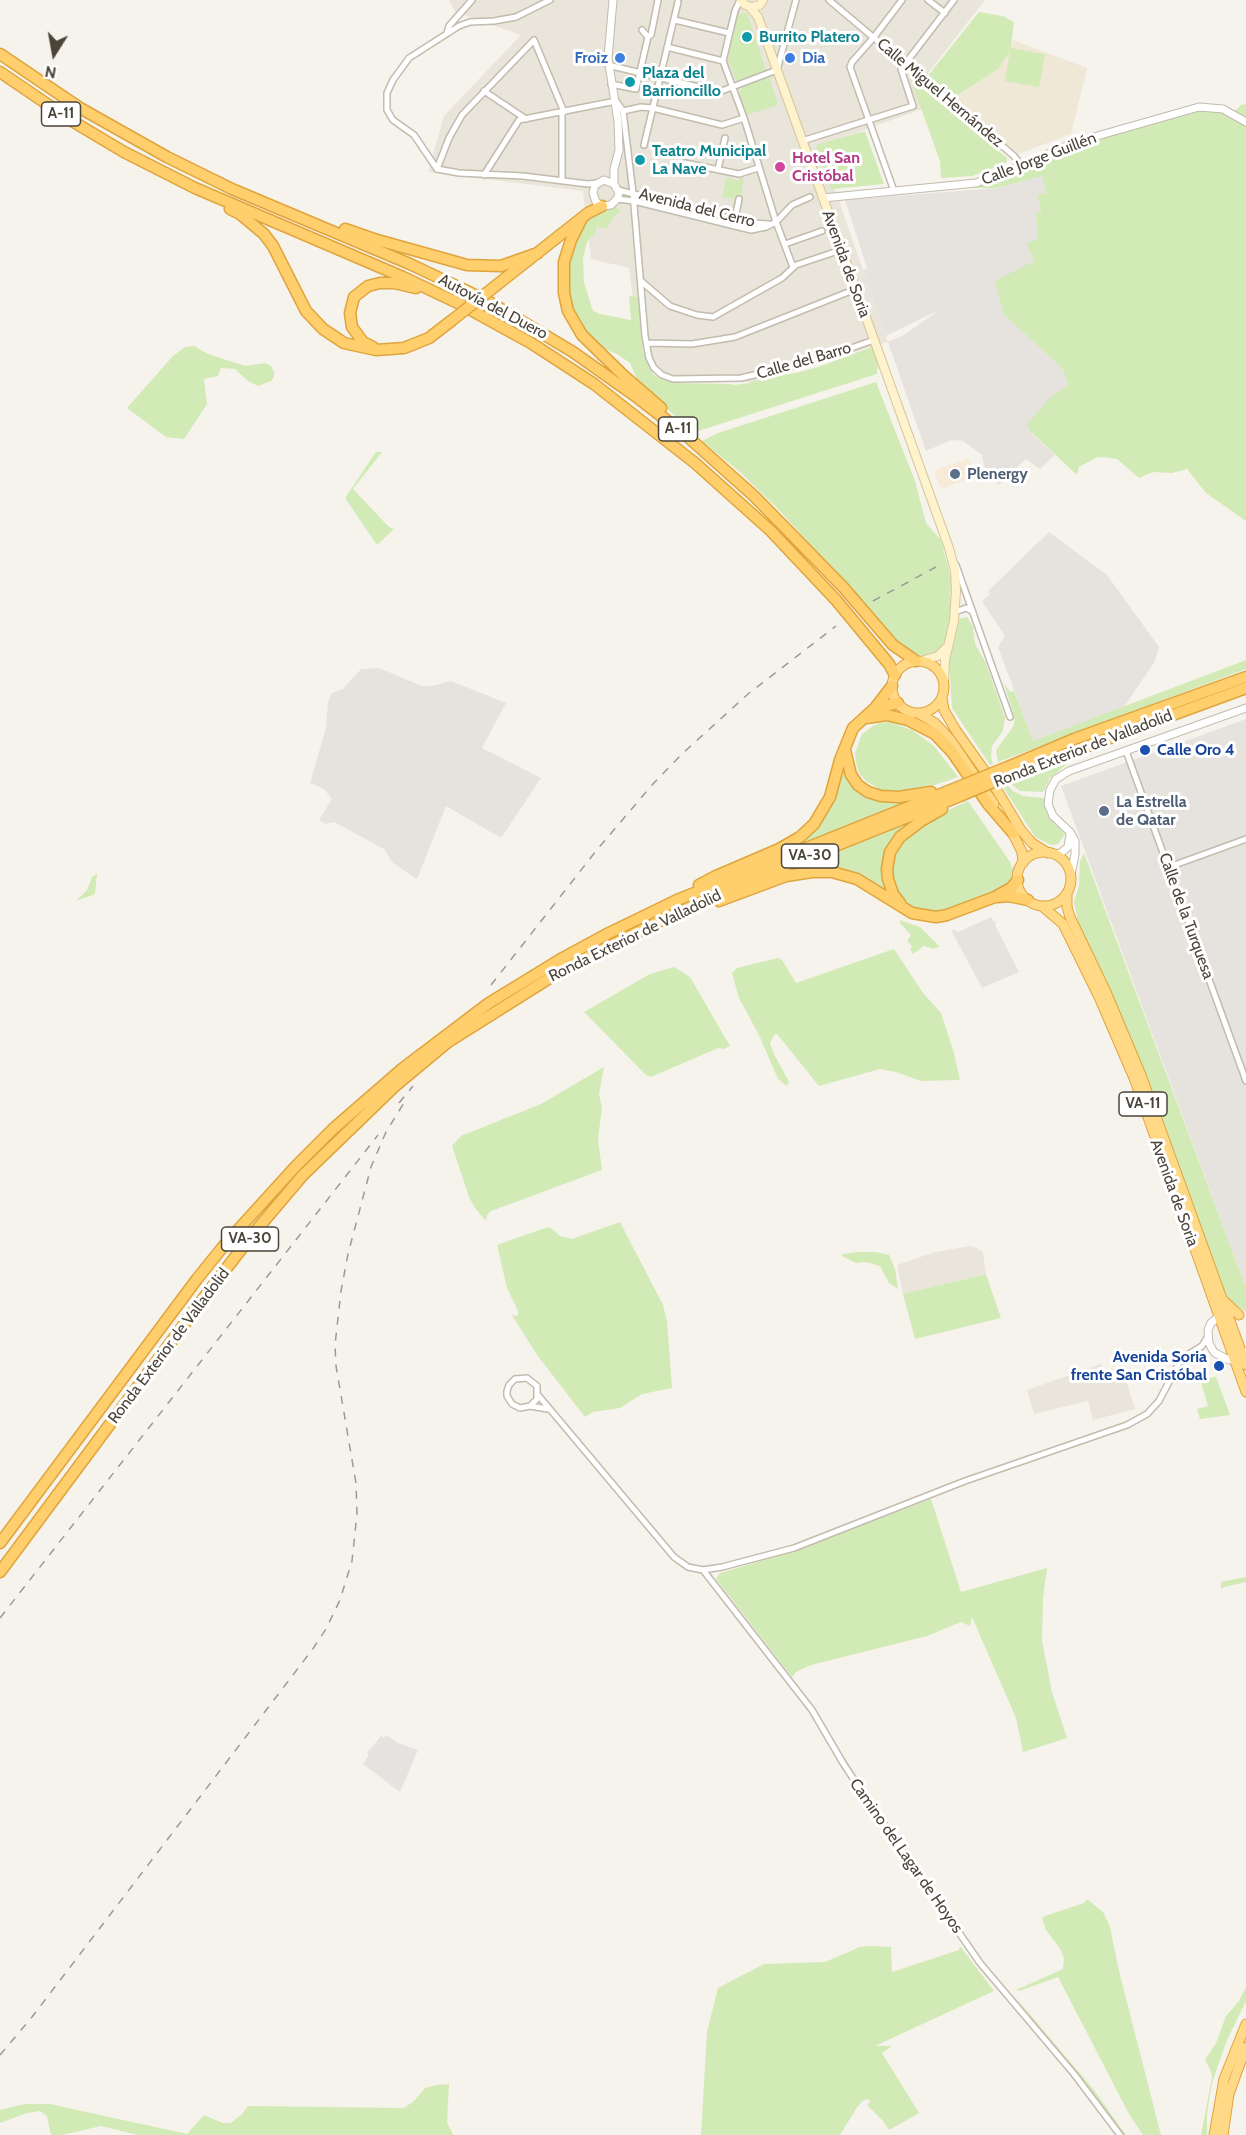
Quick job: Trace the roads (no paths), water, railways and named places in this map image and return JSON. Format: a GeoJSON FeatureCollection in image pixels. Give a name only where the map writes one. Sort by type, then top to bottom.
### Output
{"type":"FeatureCollection","features":[{"type":"Feature","properties":{"kind":"highway","name":"Autovía del Duero"},"geometry":{"type":"LineString","coordinates":[[0,54],[44,85],[123,133],[232,189],[410,264],[488,301],[555,341],[638,398],[688,437],[754,496],[836,579],[893,645],[919,661]]}},
{"type":"Feature","properties":{"kind":"highway","name":"Autovía del Duero"},"geometry":{"type":"LineString","coordinates":[[0,72],[72,121],[124,152],[195,188],[431,289],[485,317],[559,361],[602,390],[666,439],[771,531],[836,600],[890,664],[894,681]]}},
{"type":"Feature","properties":{"kind":"highway"},"geometry":{"type":"LineString","coordinates":[[123,133],[236,186],[374,239],[467,265],[501,266],[538,253]]}},
{"type":"Feature","properties":{"kind":"highway"},"geometry":{"type":"LineString","coordinates":[[124,152],[154,172],[240,214],[254,225],[273,246],[306,311],[323,329],[344,343],[358,347],[386,350],[413,345],[429,338],[585,216]]}},
{"type":"Feature","properties":{"kind":"highway"},"geometry":{"type":"LineString","coordinates":[[596,199],[567,248],[563,270],[564,293],[572,320],[582,335],[605,358],[673,418],[726,471]]}},
{"type":"Feature","properties":{"kind":"highway"},"geometry":{"type":"LineString","coordinates":[[386,350],[369,345],[358,338],[352,327],[351,304],[359,291],[380,283],[394,283],[410,285],[424,291],[559,361]]}},
{"type":"Feature","properties":{"kind":"highway"},"geometry":{"type":"LineString","coordinates":[[677,900],[716,876],[779,849],[800,837],[814,824],[830,797],[853,728],[875,708],[904,665],[919,661],[935,667],[944,681],[942,698],[944,710],[1021,830],[1032,843],[1066,864],[1071,875]]}},
{"type":"Feature","properties":{"kind":"highway","name":"Ronda Exterior de Valladolid"},"geometry":{"type":"LineString","coordinates":[[1013,770],[1074,739],[1246,677]]}},
{"type":"Feature","properties":{"kind":"highway"},"geometry":{"type":"LineString","coordinates":[[894,681],[894,695],[903,709],[918,713],[935,723],[950,739],[1012,833],[1022,852],[1023,863]]}},
{"type":"Feature","properties":{"kind":"highway","name":"Ronda Exterior de Valladolid"},"geometry":{"type":"LineString","coordinates":[[0,1543],[196,1279],[261,1204],[333,1129],[402,1069],[489,1003],[561,959],[677,900],[1013,770],[1246,688]]}},
{"type":"Feature","properties":{"kind":"highway"},"geometry":{"type":"LineString","coordinates":[[918,713],[932,710],[942,698]]}},
{"type":"Feature","properties":{"kind":"highway"},"geometry":{"type":"LineString","coordinates":[[875,708],[898,703]]}},
{"type":"Feature","properties":{"kind":"highway"},"geometry":{"type":"LineString","coordinates":[[862,719],[887,715],[908,720],[935,734],[952,752],[988,804],[1012,833]]}},
{"type":"Feature","properties":{"kind":"highway"},"geometry":{"type":"LineString","coordinates":[[845,747],[851,775],[858,785],[868,792],[881,796],[915,795],[945,788],[958,792],[954,803],[921,821],[900,837],[890,852],[887,869],[891,887],[899,902],[912,913]]}},
{"type":"Feature","properties":{"kind":"highway","name":"Ronda Exterior de Valladolid"},"geometry":{"type":"LineString","coordinates":[[0,1572],[253,1234],[303,1175],[350,1128],[448,1042],[564,969],[662,920],[745,882],[958,792]]}},
{"type":"Feature","properties":{"kind":"highway"},"geometry":{"type":"LineString","coordinates":[[1028,900],[1020,890],[1018,872],[1023,863],[1034,854],[1051,854]]}},
{"type":"Feature","properties":{"kind":"highway"},"geometry":{"type":"LineString","coordinates":[[662,920],[786,876],[812,872],[832,872],[857,879],[912,913],[927,917],[947,915],[995,897],[1011,888],[1018,880]]}},
{"type":"Feature","properties":{"kind":"highway","name":"VA-11"},"geometry":{"type":"LineString","coordinates":[[1067,894],[1071,875]]}},
{"type":"Feature","properties":{"kind":"highway"},"geometry":{"type":"LineString","coordinates":[[1042,906],[1058,902],[1067,894]]}},
{"type":"Feature","properties":{"kind":"highway","name":"Avenida de Soria"},"geometry":{"type":"LineString","coordinates":[[1067,894],[1070,917],[1106,992],[1141,1075],[1222,1300],[1222,1314]]}},
{"type":"Feature","properties":{"kind":"highway"},"geometry":{"type":"LineString","coordinates":[[995,897],[1008,896],[1028,900]]}},
{"type":"Feature","properties":{"kind":"highway","name":"VA-11"},"geometry":{"type":"LineString","coordinates":[[1028,900],[1042,906]]}},
{"type":"Feature","properties":{"kind":"highway","name":"Avenida de Soria"},"geometry":{"type":"LineString","coordinates":[[1042,906],[1063,924],[1114,1031],[1134,1078],[1222,1314],[1246,1365]]}},
{"type":"Feature","properties":{"kind":"highway"},"geometry":{"type":"LineString","coordinates":[[1222,1300],[1244,1317]]}},
{"type":"Feature","properties":{"kind":"highway","name":"Avenida de Soria"},"geometry":{"type":"LineString","coordinates":[[1241,1355],[1246,1392]]}},
{"type":"Feature","properties":{"kind":"highway"},"geometry":{"type":"LineString","coordinates":[[1214,2135],[1224,2079],[1246,2024]]}},
{"type":"Feature","properties":{"kind":"highway"},"geometry":{"type":"LineString","coordinates":[[1223,2135],[1229,2094],[1246,2046]]}},
{"type":"Feature","properties":{"kind":"main road","name":"Avenida de Soria"},"geometry":{"type":"LineString","coordinates":[[758,17],[761,2]]}},
{"type":"Feature","properties":{"kind":"main road"},"geometry":{"type":"LineString","coordinates":[[744,3],[761,2]]}},
{"type":"Feature","properties":{"kind":"main road","name":"Avenida de Soria"},"geometry":{"type":"LineString","coordinates":[[744,3],[758,17],[949,548],[956,580],[955,612],[944,681]]}},
{"type":"Feature","properties":{"kind":"main road"},"geometry":{"type":"LineString","coordinates":[[919,661],[939,656],[948,646]]}},
{"type":"Feature","properties":{"kind":"street"},"geometry":{"type":"LineString","coordinates":[[446,35],[449,26],[472,0]]}},
{"type":"Feature","properties":{"kind":"street"},"geometry":{"type":"LineString","coordinates":[[550,0],[516,17],[464,24],[409,58],[393,80],[387,93],[387,110],[393,120],[414,135],[437,169],[459,173],[579,183],[601,181],[616,187]]}},
{"type":"Feature","properties":{"kind":"street"},"geometry":{"type":"LineString","coordinates":[[579,183],[596,199],[611,205],[617,199],[614,169],[620,142],[609,65],[609,34],[613,0]]}},
{"type":"Feature","properties":{"kind":"street"},"geometry":{"type":"LineString","coordinates":[[611,84],[636,89],[658,0]]}},
{"type":"Feature","properties":{"kind":"street"},"geometry":{"type":"LineString","coordinates":[[609,65],[719,92],[777,70],[796,0]]}},
{"type":"Feature","properties":{"kind":"street","name":"Calle Miguel Hernández"},"geometry":{"type":"LineString","coordinates":[[829,0],[1014,156],[1021,165]]}},
{"type":"Feature","properties":{"kind":"street"},"geometry":{"type":"LineString","coordinates":[[894,191],[850,67],[902,0]]}},
{"type":"Feature","properties":{"kind":"street"},"geometry":{"type":"LineString","coordinates":[[928,0],[945,13]]}},
{"type":"Feature","properties":{"kind":"street"},"geometry":{"type":"LineString","coordinates":[[802,141],[913,106],[901,69],[954,0]]}},
{"type":"Feature","properties":{"kind":"street"},"geometry":{"type":"LineString","coordinates":[[644,145],[678,2]]}},
{"type":"Feature","properties":{"kind":"street"},"geometry":{"type":"LineString","coordinates":[[744,3],[735,10],[723,61],[793,267]]}},
{"type":"Feature","properties":{"kind":"street"},"geometry":{"type":"LineString","coordinates":[[675,20],[729,33]]}},
{"type":"Feature","properties":{"kind":"street"},"geometry":{"type":"LineString","coordinates":[[642,30],[648,37]]}},
{"type":"Feature","properties":{"kind":"street"},"geometry":{"type":"LineString","coordinates":[[437,169],[449,138],[462,115],[534,40],[563,112],[562,180]]}},
{"type":"Feature","properties":{"kind":"street"},"geometry":{"type":"LineString","coordinates":[[667,47],[723,61]]}},
{"type":"Feature","properties":{"kind":"street"},"geometry":{"type":"LineString","coordinates":[[484,91],[526,119]]}},
{"type":"Feature","properties":{"kind":"street"},"geometry":{"type":"LineString","coordinates":[[484,175],[519,120],[615,101]]}},
{"type":"Feature","properties":{"kind":"street"},"geometry":{"type":"LineString","coordinates":[[615,101],[623,111],[641,107],[652,108],[722,124],[744,118]]}},
{"type":"Feature","properties":{"kind":"street","name":"Calle Jorge Guillén"},"geometry":{"type":"LineString","coordinates":[[823,198],[976,183],[1076,142],[1199,106],[1223,109],[1246,122]]}},
{"type":"Feature","properties":{"kind":"street","name":"Calle del Barro"},"geometry":{"type":"LineString","coordinates":[[623,111],[649,358],[652,365],[662,375],[677,379],[713,380],[752,377],[793,367],[874,340]]}},
{"type":"Feature","properties":{"kind":"street"},"geometry":{"type":"LineString","coordinates":[[718,170],[725,138]]}},
{"type":"Feature","properties":{"kind":"street"},"geometry":{"type":"LineString","coordinates":[[685,163],[739,174],[758,168]]}},
{"type":"Feature","properties":{"kind":"street"},"geometry":{"type":"LineString","coordinates":[[596,199],[601,181],[614,169]]}},
{"type":"Feature","properties":{"kind":"street","name":"Avenida del Cerro"},"geometry":{"type":"LineString","coordinates":[[616,187],[735,219],[760,224],[776,222]]}},
{"type":"Feature","properties":{"kind":"street","name":"Avenida del Cerro"},"geometry":{"type":"LineString","coordinates":[[617,199],[634,201],[751,230],[776,222],[792,205],[810,197]]}},
{"type":"Feature","properties":{"kind":"street"},"geometry":{"type":"LineString","coordinates":[[735,219],[739,199]]}},
{"type":"Feature","properties":{"kind":"street"},"geometry":{"type":"LineString","coordinates":[[785,244],[822,231]]}},
{"type":"Feature","properties":{"kind":"street"},"geometry":{"type":"LineString","coordinates":[[641,281],[670,306],[697,315],[713,316],[782,278],[793,267],[841,250]]}},
{"type":"Feature","properties":{"kind":"street"},"geometry":{"type":"LineString","coordinates":[[647,343],[692,344],[735,337],[856,289]]}},
{"type":"Feature","properties":{"kind":"street"},"geometry":{"type":"LineString","coordinates":[[953,562],[959,572],[1010,717]]}},
{"type":"Feature","properties":{"kind":"street"},"geometry":{"type":"LineString","coordinates":[[955,612],[966,608],[972,611]]}},
{"type":"Feature","properties":{"kind":"street"},"geometry":{"type":"LineString","coordinates":[[1071,875],[1076,845],[1070,831],[1055,818],[1049,808],[1048,796],[1053,783],[1069,771],[1246,708]]}},
{"type":"Feature","properties":{"kind":"street","name":"Calle de la Turquesa"},"geometry":{"type":"LineString","coordinates":[[1126,751],[1246,1082]]}},
{"type":"Feature","properties":{"kind":"street"},"geometry":{"type":"LineString","coordinates":[[1051,854],[1062,852],[1068,847],[1070,831]]}},
{"type":"Feature","properties":{"kind":"street"},"geometry":{"type":"LineString","coordinates":[[1168,867],[1246,839]]}},
{"type":"Feature","properties":{"kind":"street"},"geometry":{"type":"LineString","coordinates":[[1238,1060],[1246,1058]]}},
{"type":"Feature","properties":{"kind":"street"},"geometry":{"type":"LineString","coordinates":[[548,1409],[520,1408],[512,1404],[507,1396],[509,1385],[518,1378],[527,1378],[537,1386],[538,1395],[548,1409],[674,1557],[688,1567],[703,1570],[794,1548],[965,1481],[1127,1425],[1147,1414],[1159,1401],[1181,1359],[1202,1346],[1208,1336],[1211,1323],[1222,1314],[1244,1317]]}},
{"type":"Feature","properties":{"kind":"street"},"geometry":{"type":"LineString","coordinates":[[1208,1336],[1212,1349]]}},
{"type":"Feature","properties":{"kind":"street"},"geometry":{"type":"LineString","coordinates":[[1202,1346],[1212,1349],[1224,1358],[1241,1355]]}},
{"type":"Feature","properties":{"kind":"street"},"geometry":{"type":"LineString","coordinates":[[530,1407],[538,1395]]}},
{"type":"Feature","properties":{"kind":"street","name":"Camino del Lagar de Hoyos"},"geometry":{"type":"LineString","coordinates":[[703,1570],[812,1710],[866,1798],[980,1962],[1074,2074],[1119,2135]]}},
{"type":"Feature","properties":{"kind":"railway"},"geometry":{"type":"LineString","coordinates":[[873,601],[936,567]]}},
{"type":"Feature","properties":{"kind":"railway"},"geometry":{"type":"LineString","coordinates":[[491,985],[596,851],[652,785],[683,753],[748,694],[836,626]]}},
{"type":"Feature","properties":{"kind":"railway"},"geometry":{"type":"LineString","coordinates":[[399,1103],[413,1086]]}},
{"type":"Feature","properties":{"kind":"railway"},"geometry":{"type":"LineString","coordinates":[[0,2055],[32,2017],[312,1650],[326,1629],[340,1600],[352,1561],[357,1514],[356,1483],[336,1366],[335,1345],[341,1291],[348,1254],[371,1167],[386,1132],[407,1098]]}},
{"type":"Feature","properties":{"kind":"railway"},"geometry":{"type":"LineString","coordinates":[[0,1618],[378,1135]]}},
{"type":"Feature","properties":{"kind":"place","name":"Burrito Platero"},"geometry":{"type":"Point","coordinates":[747,37]}},
{"type":"Feature","properties":{"kind":"place","name":"Froiz"},"geometry":{"type":"Point","coordinates":[620,58]}},
{"type":"Feature","properties":{"kind":"place","name":"Dia"},"geometry":{"type":"Point","coordinates":[790,58]}},
{"type":"Feature","properties":{"kind":"place","name":"Plaza del Barrioncillo"},"geometry":{"type":"Point","coordinates":[630,82]}},
{"type":"Feature","properties":{"kind":"place","name":"Teatro Municipal La Nave"},"geometry":{"type":"Point","coordinates":[640,160]}},
{"type":"Feature","properties":{"kind":"place","name":"Hotel San Cristóbal"},"geometry":{"type":"Point","coordinates":[780,167]}},
{"type":"Feature","properties":{"kind":"place","name":"Plenergy"},"geometry":{"type":"Point","coordinates":[955,474]}},
{"type":"Feature","properties":{"kind":"place","name":"Calle Oro 4"},"geometry":{"type":"Point","coordinates":[1145,750]}},
{"type":"Feature","properties":{"kind":"place","name":"La Estrella de Qatar"},"geometry":{"type":"Point","coordinates":[1104,811]}},
{"type":"Feature","properties":{"kind":"place","name":"Avenida Soria frente San Cristóbal"},"geometry":{"type":"Point","coordinates":[1219,1366]}}]}
